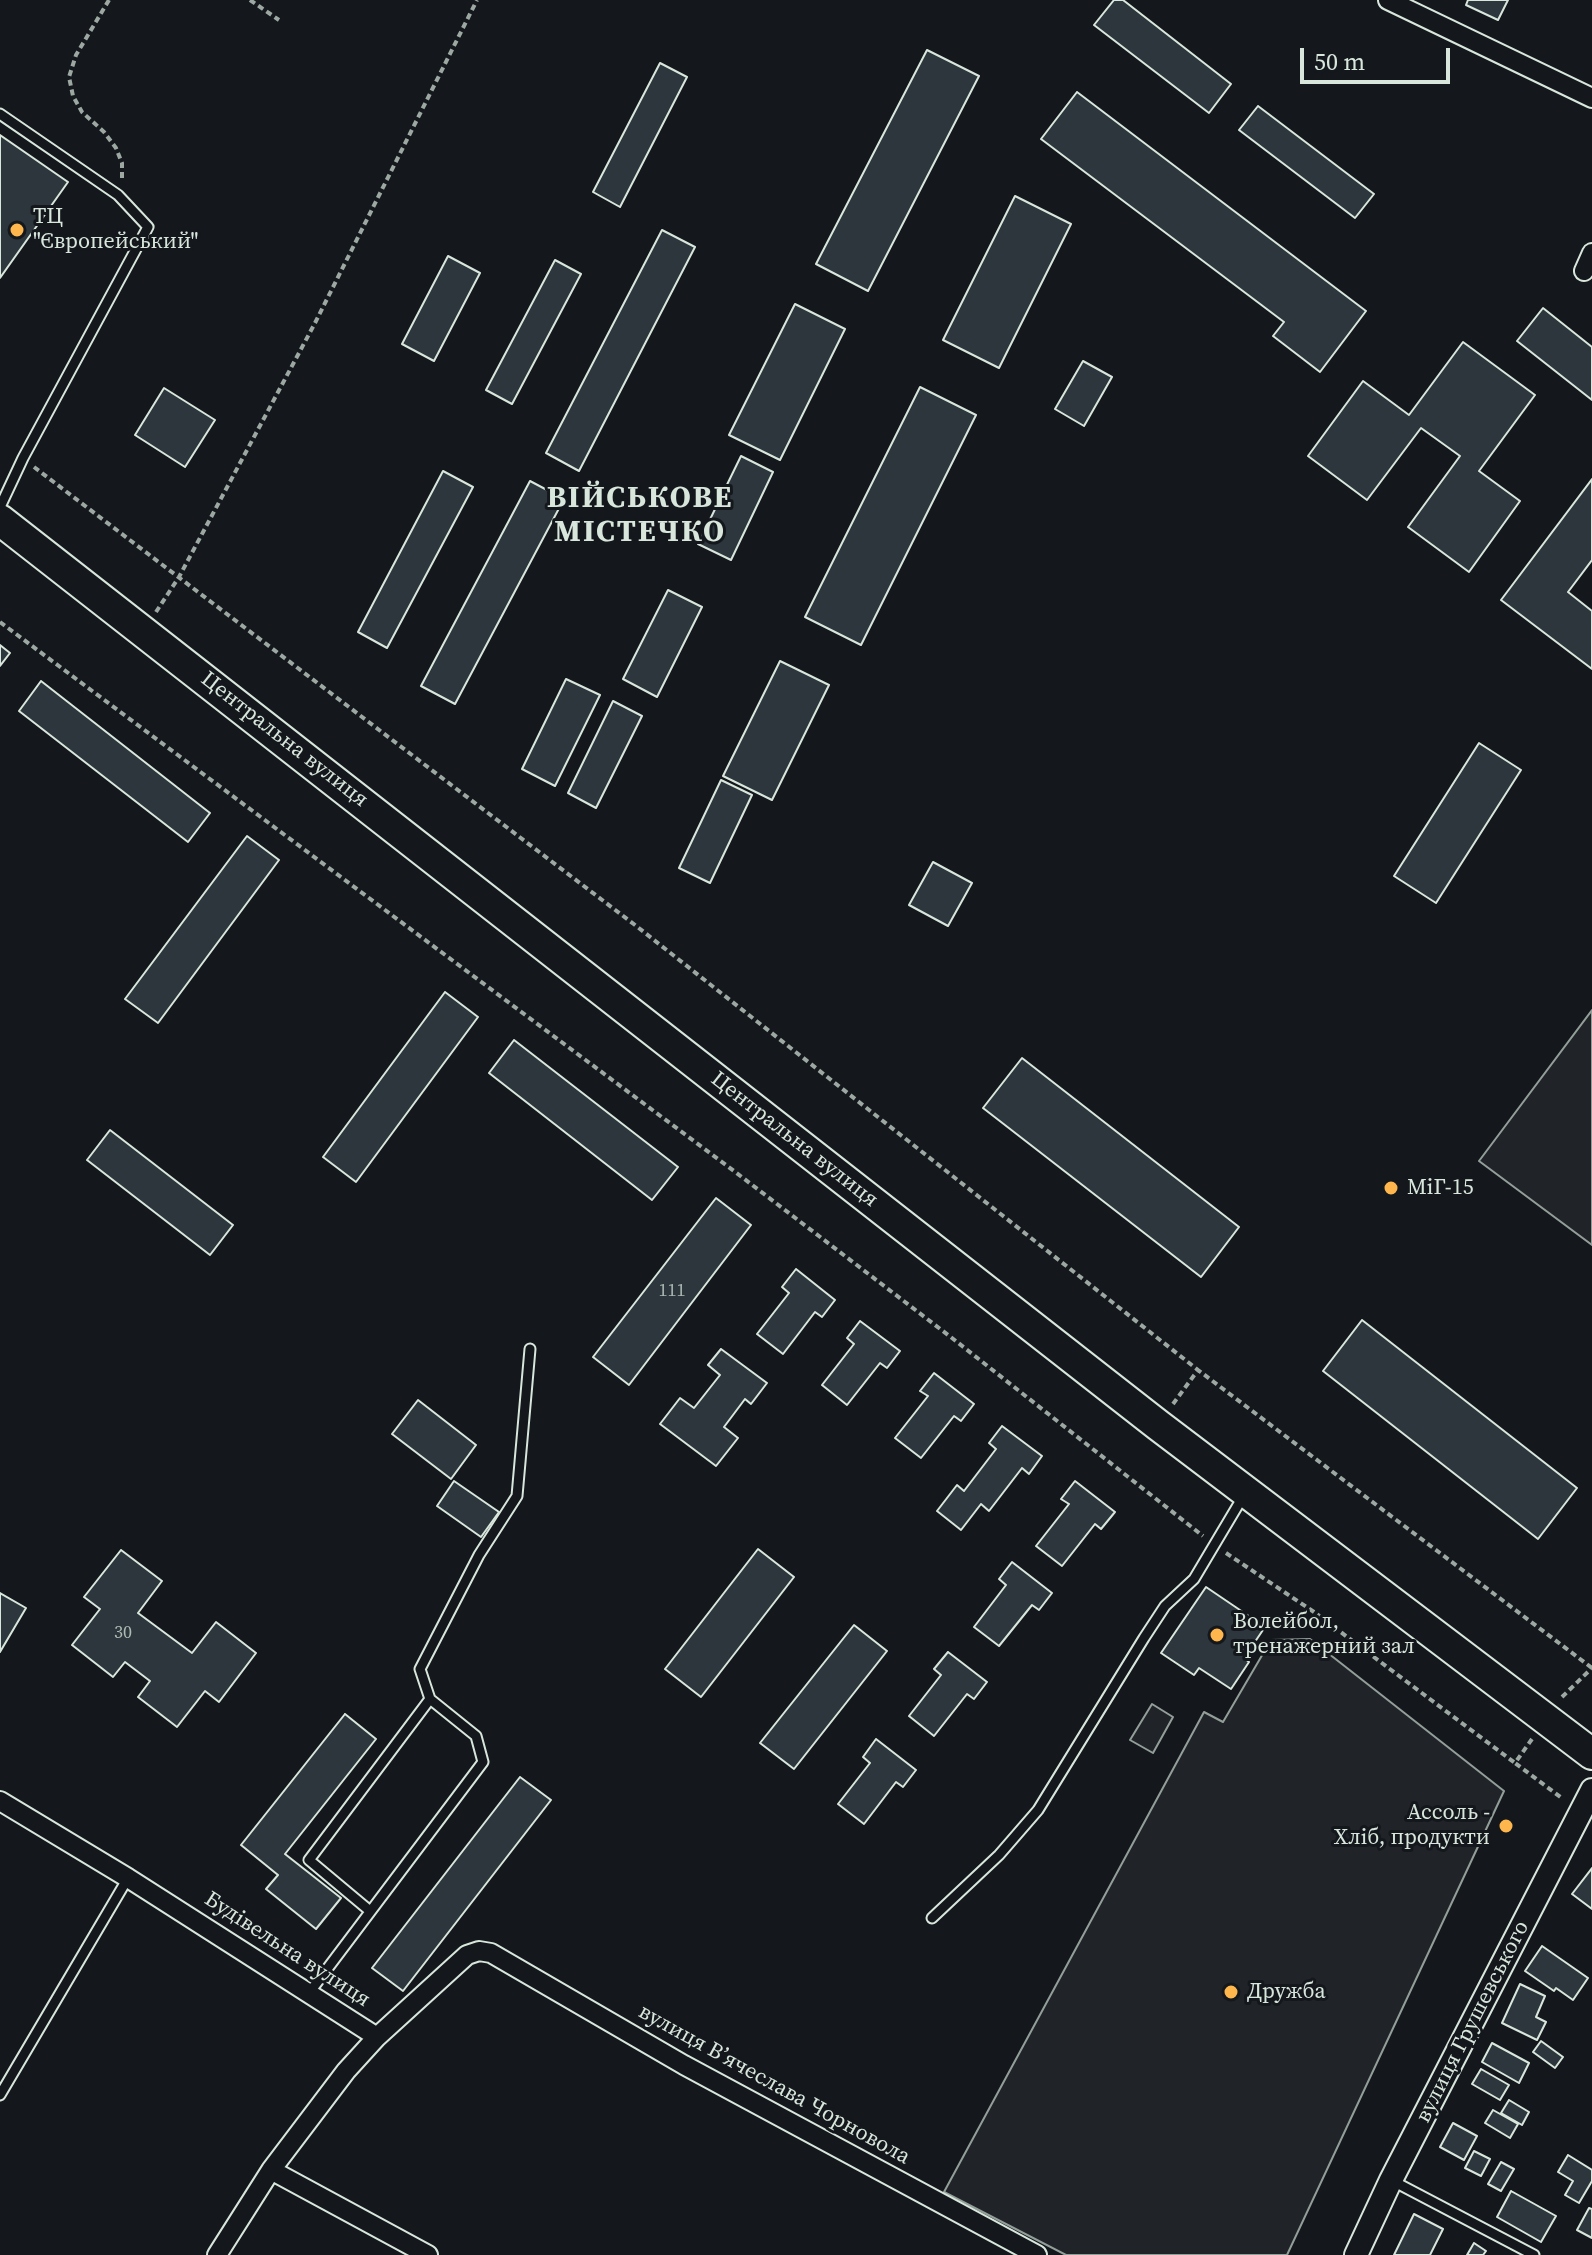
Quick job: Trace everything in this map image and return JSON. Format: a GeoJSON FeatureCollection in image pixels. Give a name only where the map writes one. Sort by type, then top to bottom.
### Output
{"type":"FeatureCollection","features":[{"type":"Feature","properties":{"kind":"highway","name":"Центральна вулиця"},"geometry":{"type":"LineString","coordinates":[[0,520],[1246,1492],[1592,1754]]}},
{"type":"Feature","properties":{"kind":"street"},"geometry":{"type":"LineString","coordinates":[[1388,0],[1412,5],[1592,98]]}},
{"type":"Feature","properties":{"kind":"street"},"geometry":{"type":"LineString","coordinates":[[1584,271],[1592,253]]}},
{"type":"Feature","properties":{"kind":"street","name":"вулиця Грушевського"},"geometry":{"type":"LineString","coordinates":[[1356,2255],[1391,2180],[1592,1790]]}},
{"type":"Feature","properties":{"kind":"street","name":"Будівельна вулиця"},"geometry":{"type":"LineString","coordinates":[[0,1801],[128,1878],[377,2037],[467,1955],[479,1951],[491,1953]]}},
{"type":"Feature","properties":{"kind":"street","name":"вулиця Вʼячеслава Чорновола"},"geometry":{"type":"LineString","coordinates":[[491,1953],[684,2065],[1037,2255]]}},
{"type":"Feature","properties":{"kind":"street"},"geometry":{"type":"LineString","coordinates":[[217,2255],[271,2170],[346,2071],[377,2037]]}},
{"type":"Feature","properties":{"kind":"street"},"geometry":{"type":"LineString","coordinates":[[271,2170],[428,2255]]}},
{"type":"Feature","properties":{"kind":"lane"},"geometry":{"type":"LineString","coordinates":[[0,114],[118,195],[148,227],[23,458],[0,507]]}},
{"type":"Feature","properties":{"kind":"lane"},"geometry":{"type":"LineString","coordinates":[[309,1993],[483,1762],[476,1736],[430,1699],[420,1669],[479,1555],[517,1496],[530,1349]]}},
{"type":"Feature","properties":{"kind":"lane"},"geometry":{"type":"LineString","coordinates":[[932,1918],[999,1855],[1038,1810],[1165,1606],[1194,1579],[1246,1492]]}},
{"type":"Feature","properties":{"kind":"lane"},"geometry":{"type":"LineString","coordinates":[[370,1911],[309,1860],[430,1699]]}},
{"type":"Feature","properties":{"kind":"lane"},"geometry":{"type":"LineString","coordinates":[[0,2095],[128,1878]]}},
{"type":"Feature","properties":{"kind":"lane"},"geometry":{"type":"LineString","coordinates":[[1391,2180],[1534,2255]]}},
{"type":"Feature","properties":{"kind":"path"},"geometry":{"type":"LineString","coordinates":[[109,0],[76,55],[69,77],[73,96],[82,112],[116,148],[123,177],[118,195]]}},
{"type":"Feature","properties":{"kind":"path"},"geometry":{"type":"LineString","coordinates":[[250,0],[279,20]]}},
{"type":"Feature","properties":{"kind":"path"},"geometry":{"type":"LineString","coordinates":[[143,630],[179,577],[315,323],[477,0]]}},
{"type":"Feature","properties":{"kind":"path"},"geometry":{"type":"LineString","coordinates":[[23,458],[635,925],[1198,1370],[1592,1668],[1562,1697]]}},
{"type":"Feature","properties":{"kind":"path"},"geometry":{"type":"LineString","coordinates":[[0,622],[722,1162],[1215,1545],[1314,1612],[1563,1799]]}},
{"type":"Feature","properties":{"kind":"path"},"geometry":{"type":"LineString","coordinates":[[1173,1404],[1198,1370]]}},
{"type":"Feature","properties":{"kind":"path"},"geometry":{"type":"LineString","coordinates":[[1515,1763],[1533,1737]]}},
{"type":"Feature","properties":{"kind":"shaded area"},"geometry":{"type":"Polygon","coordinates":[[[1592,1010],[1592,1245],[1479,1161],[1592,1010]]]}},
{"type":"Feature","properties":{"kind":"shaded area","name":"Дружба"},"geometry":{"type":"Polygon","coordinates":[[[1310,1639],[1504,1791],[1287,2255],[1066,2255],[944,2192],[1204,1712],[1223,1722],[1271,1640],[1310,1639]]]}},
{"type":"Feature","properties":{"kind":"shaded area"},"geometry":{"type":"Polygon","coordinates":[[[1152,1704],[1173,1717],[1153,1753],[1130,1740],[1152,1704]]]}},
{"type":"Feature","properties":{"kind":"building"},"geometry":{"type":"Polygon","coordinates":[[[1114,0],[1123,0],[1231,84],[1209,113],[1094,25],[1114,0]]]}},
{"type":"Feature","properties":{"kind":"building"},"geometry":{"type":"Polygon","coordinates":[[[1468,0],[1508,0],[1498,20],[1466,5],[1468,0]]]}},
{"type":"Feature","properties":{"kind":"building"},"geometry":{"type":"Polygon","coordinates":[[[927,50],[979,76],[868,291],[816,264],[927,50]]]}},
{"type":"Feature","properties":{"kind":"building"},"geometry":{"type":"Polygon","coordinates":[[[660,63],[687,77],[620,207],[593,192],[660,63]]]}},
{"type":"Feature","properties":{"kind":"building"},"geometry":{"type":"Polygon","coordinates":[[[1077,92],[1366,311],[1320,372],[1273,336],[1284,322],[1041,139],[1077,92]]]}},
{"type":"Feature","properties":{"kind":"building"},"geometry":{"type":"Polygon","coordinates":[[[1258,106],[1374,194],[1355,218],[1239,130],[1258,106]]]}},
{"type":"Feature","properties":{"kind":"building","name":"ТЦ \"Європейський\""},"geometry":{"type":"Polygon","coordinates":[[[0,135],[68,182],[0,278],[0,135]]]}},
{"type":"Feature","properties":{"kind":"building"},"geometry":{"type":"Polygon","coordinates":[[[1015,196],[1071,224],[999,368],[943,340],[1015,196]]]}},
{"type":"Feature","properties":{"kind":"building"},"geometry":{"type":"Polygon","coordinates":[[[662,230],[695,247],[579,471],[546,453],[662,230]]]}},
{"type":"Feature","properties":{"kind":"building"},"geometry":{"type":"Polygon","coordinates":[[[448,256],[480,273],[434,361],[402,344],[448,256]]]}},
{"type":"Feature","properties":{"kind":"building"},"geometry":{"type":"Polygon","coordinates":[[[555,260],[581,274],[512,404],[486,390],[555,260]]]}},
{"type":"Feature","properties":{"kind":"building"},"geometry":{"type":"Polygon","coordinates":[[[795,304],[845,329],[780,460],[729,435],[795,304]]]}},
{"type":"Feature","properties":{"kind":"building"},"geometry":{"type":"Polygon","coordinates":[[[1543,308],[1592,347],[1592,400],[1517,341],[1543,308]]]}},
{"type":"Feature","properties":{"kind":"building"},"geometry":{"type":"Polygon","coordinates":[[[1463,342],[1535,395],[1479,471],[1520,501],[1469,572],[1408,527],[1460,456],[1421,428],[1367,500],[1308,456],[1363,381],[1409,415],[1463,342]]]}},
{"type":"Feature","properties":{"kind":"building"},"geometry":{"type":"Polygon","coordinates":[[[1083,361],[1112,377],[1084,426],[1055,409],[1083,361]]]}},
{"type":"Feature","properties":{"kind":"building"},"geometry":{"type":"Polygon","coordinates":[[[920,387],[976,415],[861,645],[805,617],[920,387]]]}},
{"type":"Feature","properties":{"kind":"building"},"geometry":{"type":"Polygon","coordinates":[[[164,388],[215,420],[185,467],[135,435],[164,388]]]}},
{"type":"Feature","properties":{"kind":"building"},"geometry":{"type":"Polygon","coordinates":[[[741,456],[773,472],[731,560],[698,544],[741,456]]]}},
{"type":"Feature","properties":{"kind":"building"},"geometry":{"type":"Polygon","coordinates":[[[443,471],[473,487],[387,648],[358,632],[443,471]]]}},
{"type":"Feature","properties":{"kind":"building"},"geometry":{"type":"Polygon","coordinates":[[[1592,479],[1592,560],[1568,592],[1592,611],[1592,669],[1501,600],[1592,479]]]}},
{"type":"Feature","properties":{"kind":"building"},"geometry":{"type":"Polygon","coordinates":[[[530,481],[564,499],[455,704],[421,686],[530,481]]]}},
{"type":"Feature","properties":{"kind":"building"},"geometry":{"type":"Polygon","coordinates":[[[668,590],[702,607],[657,697],[623,679],[668,590]]]}},
{"type":"Feature","properties":{"kind":"building"},"geometry":{"type":"Polygon","coordinates":[[[0,645],[10,653],[0,666],[0,645]]]}},
{"type":"Feature","properties":{"kind":"building"},"geometry":{"type":"Polygon","coordinates":[[[780,661],[829,685],[772,800],[723,776],[780,661]]]}},
{"type":"Feature","properties":{"kind":"building"},"geometry":{"type":"Polygon","coordinates":[[[566,679],[600,695],[555,786],[522,769],[566,679]]]}},
{"type":"Feature","properties":{"kind":"building"},"geometry":{"type":"Polygon","coordinates":[[[41,681],[210,813],[188,842],[19,711],[41,681]]]}},
{"type":"Feature","properties":{"kind":"building"},"geometry":{"type":"Polygon","coordinates":[[[613,701],[642,716],[596,808],[568,793],[613,701]]]}},
{"type":"Feature","properties":{"kind":"building"},"geometry":{"type":"Polygon","coordinates":[[[1479,743],[1521,770],[1436,903],[1394,876],[1479,743]]]}},
{"type":"Feature","properties":{"kind":"building"},"geometry":{"type":"Polygon","coordinates":[[[721,780],[752,795],[710,883],[679,868],[721,780]]]}},
{"type":"Feature","properties":{"kind":"building"},"geometry":{"type":"Polygon","coordinates":[[[247,836],[279,860],[158,1023],[125,999],[247,836]]]}},
{"type":"Feature","properties":{"kind":"building"},"geometry":{"type":"Polygon","coordinates":[[[933,862],[972,883],[948,926],[909,905],[933,862]]]}},
{"type":"Feature","properties":{"kind":"building"},"geometry":{"type":"Polygon","coordinates":[[[445,992],[478,1017],[356,1182],[323,1157],[445,992]]]}},
{"type":"Feature","properties":{"kind":"building"},"geometry":{"type":"Polygon","coordinates":[[[514,1040],[678,1167],[652,1200],[489,1073],[514,1040]]]}},
{"type":"Feature","properties":{"kind":"building"},"geometry":{"type":"Polygon","coordinates":[[[1022,1058],[1239,1227],[1201,1277],[983,1108],[1022,1058]]]}},
{"type":"Feature","properties":{"kind":"building"},"geometry":{"type":"Polygon","coordinates":[[[110,1130],[233,1225],[210,1255],[87,1160],[110,1130]]]}},
{"type":"Feature","properties":{"kind":"building"},"geometry":{"type":"Polygon","coordinates":[[[716,1198],[751,1225],[629,1385],[593,1357],[716,1198]]]}},
{"type":"Feature","properties":{"kind":"building"},"geometry":{"type":"Polygon","coordinates":[[[796,1269],[835,1300],[822,1317],[815,1312],[783,1354],[757,1334],[789,1293],[782,1287],[796,1269]]]}},
{"type":"Feature","properties":{"kind":"building"},"geometry":{"type":"Polygon","coordinates":[[[1362,1320],[1577,1488],[1538,1539],[1323,1371],[1362,1320]]]}},
{"type":"Feature","properties":{"kind":"building"},"geometry":{"type":"Polygon","coordinates":[[[860,1321],[900,1351],[887,1368],[880,1363],[847,1405],[822,1385],[854,1344],[847,1338],[860,1321]]]}},
{"type":"Feature","properties":{"kind":"building"},"geometry":{"type":"Polygon","coordinates":[[[721,1349],[767,1383],[751,1404],[745,1399],[724,1427],[738,1438],[716,1466],[660,1424],[680,1398],[694,1408],[720,1375],[708,1365],[721,1349]]]}},
{"type":"Feature","properties":{"kind":"building"},"geometry":{"type":"Polygon","coordinates":[[[934,1373],[974,1404],[961,1421],[954,1416],[921,1458],[895,1438],[928,1396],[920,1391],[934,1373]]]}},
{"type":"Feature","properties":{"kind":"building"},"geometry":{"type":"Polygon","coordinates":[[[418,1400],[476,1445],[451,1479],[392,1434],[418,1400]]]}},
{"type":"Feature","properties":{"kind":"building"},"geometry":{"type":"Polygon","coordinates":[[[1002,1426],[1042,1456],[1029,1474],[1022,1468],[989,1511],[981,1504],[961,1530],[937,1511],[957,1485],[964,1491],[996,1449],[989,1443],[1002,1426]]]}},
{"type":"Feature","properties":{"kind":"building"},"geometry":{"type":"Polygon","coordinates":[[[454,1481],[499,1512],[481,1537],[437,1506],[454,1481]]]}},
{"type":"Feature","properties":{"kind":"building"},"geometry":{"type":"Polygon","coordinates":[[[1075,1481],[1115,1512],[1101,1529],[1095,1524],[1062,1566],[1036,1546],[1069,1504],[1061,1499],[1075,1481]]]}},
{"type":"Feature","properties":{"kind":"building"},"geometry":{"type":"Polygon","coordinates":[[[758,1549],[794,1577],[701,1697],[665,1669],[758,1549]]]}},
{"type":"Feature","properties":{"kind":"building"},"geometry":{"type":"Polygon","coordinates":[[[121,1550],[162,1581],[138,1613],[192,1653],[216,1622],[256,1653],[219,1702],[205,1691],[177,1727],[138,1697],[150,1681],[125,1662],[113,1677],[72,1645],[100,1609],[84,1597],[121,1550]]]}},
{"type":"Feature","properties":{"kind":"building"},"geometry":{"type":"Polygon","coordinates":[[[1012,1562],[1052,1593],[1039,1610],[1032,1605],[999,1646],[974,1627],[1006,1585],[999,1579],[1012,1562]]]}},
{"type":"Feature","properties":{"kind":"building"},"geometry":{"type":"Polygon","coordinates":[[[1206,1587],[1265,1627],[1244,1658],[1249,1662],[1231,1689],[1199,1668],[1194,1675],[1161,1653],[1206,1587]]]}},
{"type":"Feature","properties":{"kind":"building"},"geometry":{"type":"Polygon","coordinates":[[[0,1593],[26,1608],[0,1652],[0,1593]]]}},
{"type":"Feature","properties":{"kind":"building"},"geometry":{"type":"Polygon","coordinates":[[[854,1625],[887,1651],[794,1769],[760,1743],[854,1625]]]}},
{"type":"Feature","properties":{"kind":"building"},"geometry":{"type":"Polygon","coordinates":[[[948,1652],[987,1682],[974,1699],[967,1694],[934,1736],[909,1716],[941,1675],[934,1669],[948,1652]]]}},
{"type":"Feature","properties":{"kind":"building"},"geometry":{"type":"Polygon","coordinates":[[[345,1714],[376,1739],[285,1854],[341,1898],[316,1929],[266,1889],[278,1875],[241,1845],[345,1714]]]}},
{"type":"Feature","properties":{"kind":"building"},"geometry":{"type":"Polygon","coordinates":[[[876,1739],[916,1770],[903,1787],[896,1782],[864,1824],[838,1804],[870,1763],[863,1757],[876,1739]]]}},
{"type":"Feature","properties":{"kind":"building"},"geometry":{"type":"Polygon","coordinates":[[[520,1777],[551,1800],[403,1991],[372,1968],[520,1777]]]}},
{"type":"Feature","properties":{"kind":"building"},"geometry":{"type":"Polygon","coordinates":[[[1592,1868],[1592,1909],[1572,1894],[1592,1868]]]}},
{"type":"Feature","properties":{"kind":"building"},"geometry":{"type":"Polygon","coordinates":[[[1542,1946],[1588,1978],[1573,2000],[1525,1971],[1542,1946]]]}},
{"type":"Feature","properties":{"kind":"building"},"geometry":{"type":"Polygon","coordinates":[[[1520,1984],[1545,1996],[1536,2017],[1546,2022],[1537,2040],[1502,2023],[1520,1984]]]}},
{"type":"Feature","properties":{"kind":"building"},"geometry":{"type":"Polygon","coordinates":[[[1541,2041],[1563,2057],[1555,2068],[1533,2052],[1541,2041]]]}},
{"type":"Feature","properties":{"kind":"building"},"geometry":{"type":"Polygon","coordinates":[[[1492,2043],[1529,2063],[1519,2083],[1482,2062],[1492,2043]]]}},
{"type":"Feature","properties":{"kind":"building"},"geometry":{"type":"Polygon","coordinates":[[[1481,2069],[1509,2085],[1500,2100],[1472,2084],[1481,2069]]]}},
{"type":"Feature","properties":{"kind":"building"},"geometry":{"type":"Polygon","coordinates":[[[1509,2100],[1529,2112],[1522,2125],[1501,2113],[1509,2100]]]}},
{"type":"Feature","properties":{"kind":"building"},"geometry":{"type":"Polygon","coordinates":[[[1493,2110],[1518,2124],[1510,2138],[1485,2123],[1493,2110]]]}},
{"type":"Feature","properties":{"kind":"building"},"geometry":{"type":"Polygon","coordinates":[[[1453,2123],[1477,2136],[1464,2160],[1440,2147],[1453,2123]]]}},
{"type":"Feature","properties":{"kind":"building"},"geometry":{"type":"Polygon","coordinates":[[[1474,2151],[1490,2159],[1481,2176],[1465,2168],[1474,2151]]]}},
{"type":"Feature","properties":{"kind":"building"},"geometry":{"type":"Polygon","coordinates":[[[1568,2155],[1592,2170],[1592,2181],[1579,2203],[1565,2195],[1573,2181],[1558,2172],[1568,2155]]]}},
{"type":"Feature","properties":{"kind":"building"},"geometry":{"type":"Polygon","coordinates":[[[1501,2162],[1514,2169],[1501,2191],[1488,2184],[1501,2162]]]}},
{"type":"Feature","properties":{"kind":"building"},"geometry":{"type":"Polygon","coordinates":[[[1511,2191],[1556,2216],[1541,2242],[1497,2217],[1511,2191]]]}},
{"type":"Feature","properties":{"kind":"building"},"geometry":{"type":"Polygon","coordinates":[[[1589,2208],[1592,2209],[1592,2238],[1577,2230],[1589,2208]]]}},
{"type":"Feature","properties":{"kind":"building"},"geometry":{"type":"Polygon","coordinates":[[[1414,2214],[1443,2229],[1430,2255],[1394,2255],[1414,2214]]]}},
{"type":"Feature","properties":{"kind":"building"},"geometry":{"type":"Polygon","coordinates":[[[1474,2243],[1486,2251],[1483,2255],[1467,2255],[1474,2243]]]}},
{"type":"Feature","properties":{"kind":"place","name":"ТЦ \"Європейський\""},"geometry":{"type":"Point","coordinates":[17,230]}},
{"type":"Feature","properties":{"kind":"place","name":"МіГ-15"},"geometry":{"type":"Point","coordinates":[1391,1188]}},
{"type":"Feature","properties":{"kind":"place","name":"Волейбол, тренажерний зал"},"geometry":{"type":"Point","coordinates":[1217,1635]}},
{"type":"Feature","properties":{"kind":"place","name":"Ассоль - Хліб, продукти"},"geometry":{"type":"Point","coordinates":[1506,1826]}},
{"type":"Feature","properties":{"kind":"place","name":"Дружба"},"geometry":{"type":"Point","coordinates":[1231,1992]}},
{"type":"Feature","properties":{"kind":"district","name":"ВІЙСЬКОВЕ МІСТЕЧКО"},"geometry":{"type":"Point","coordinates":[640,516]}}]}
